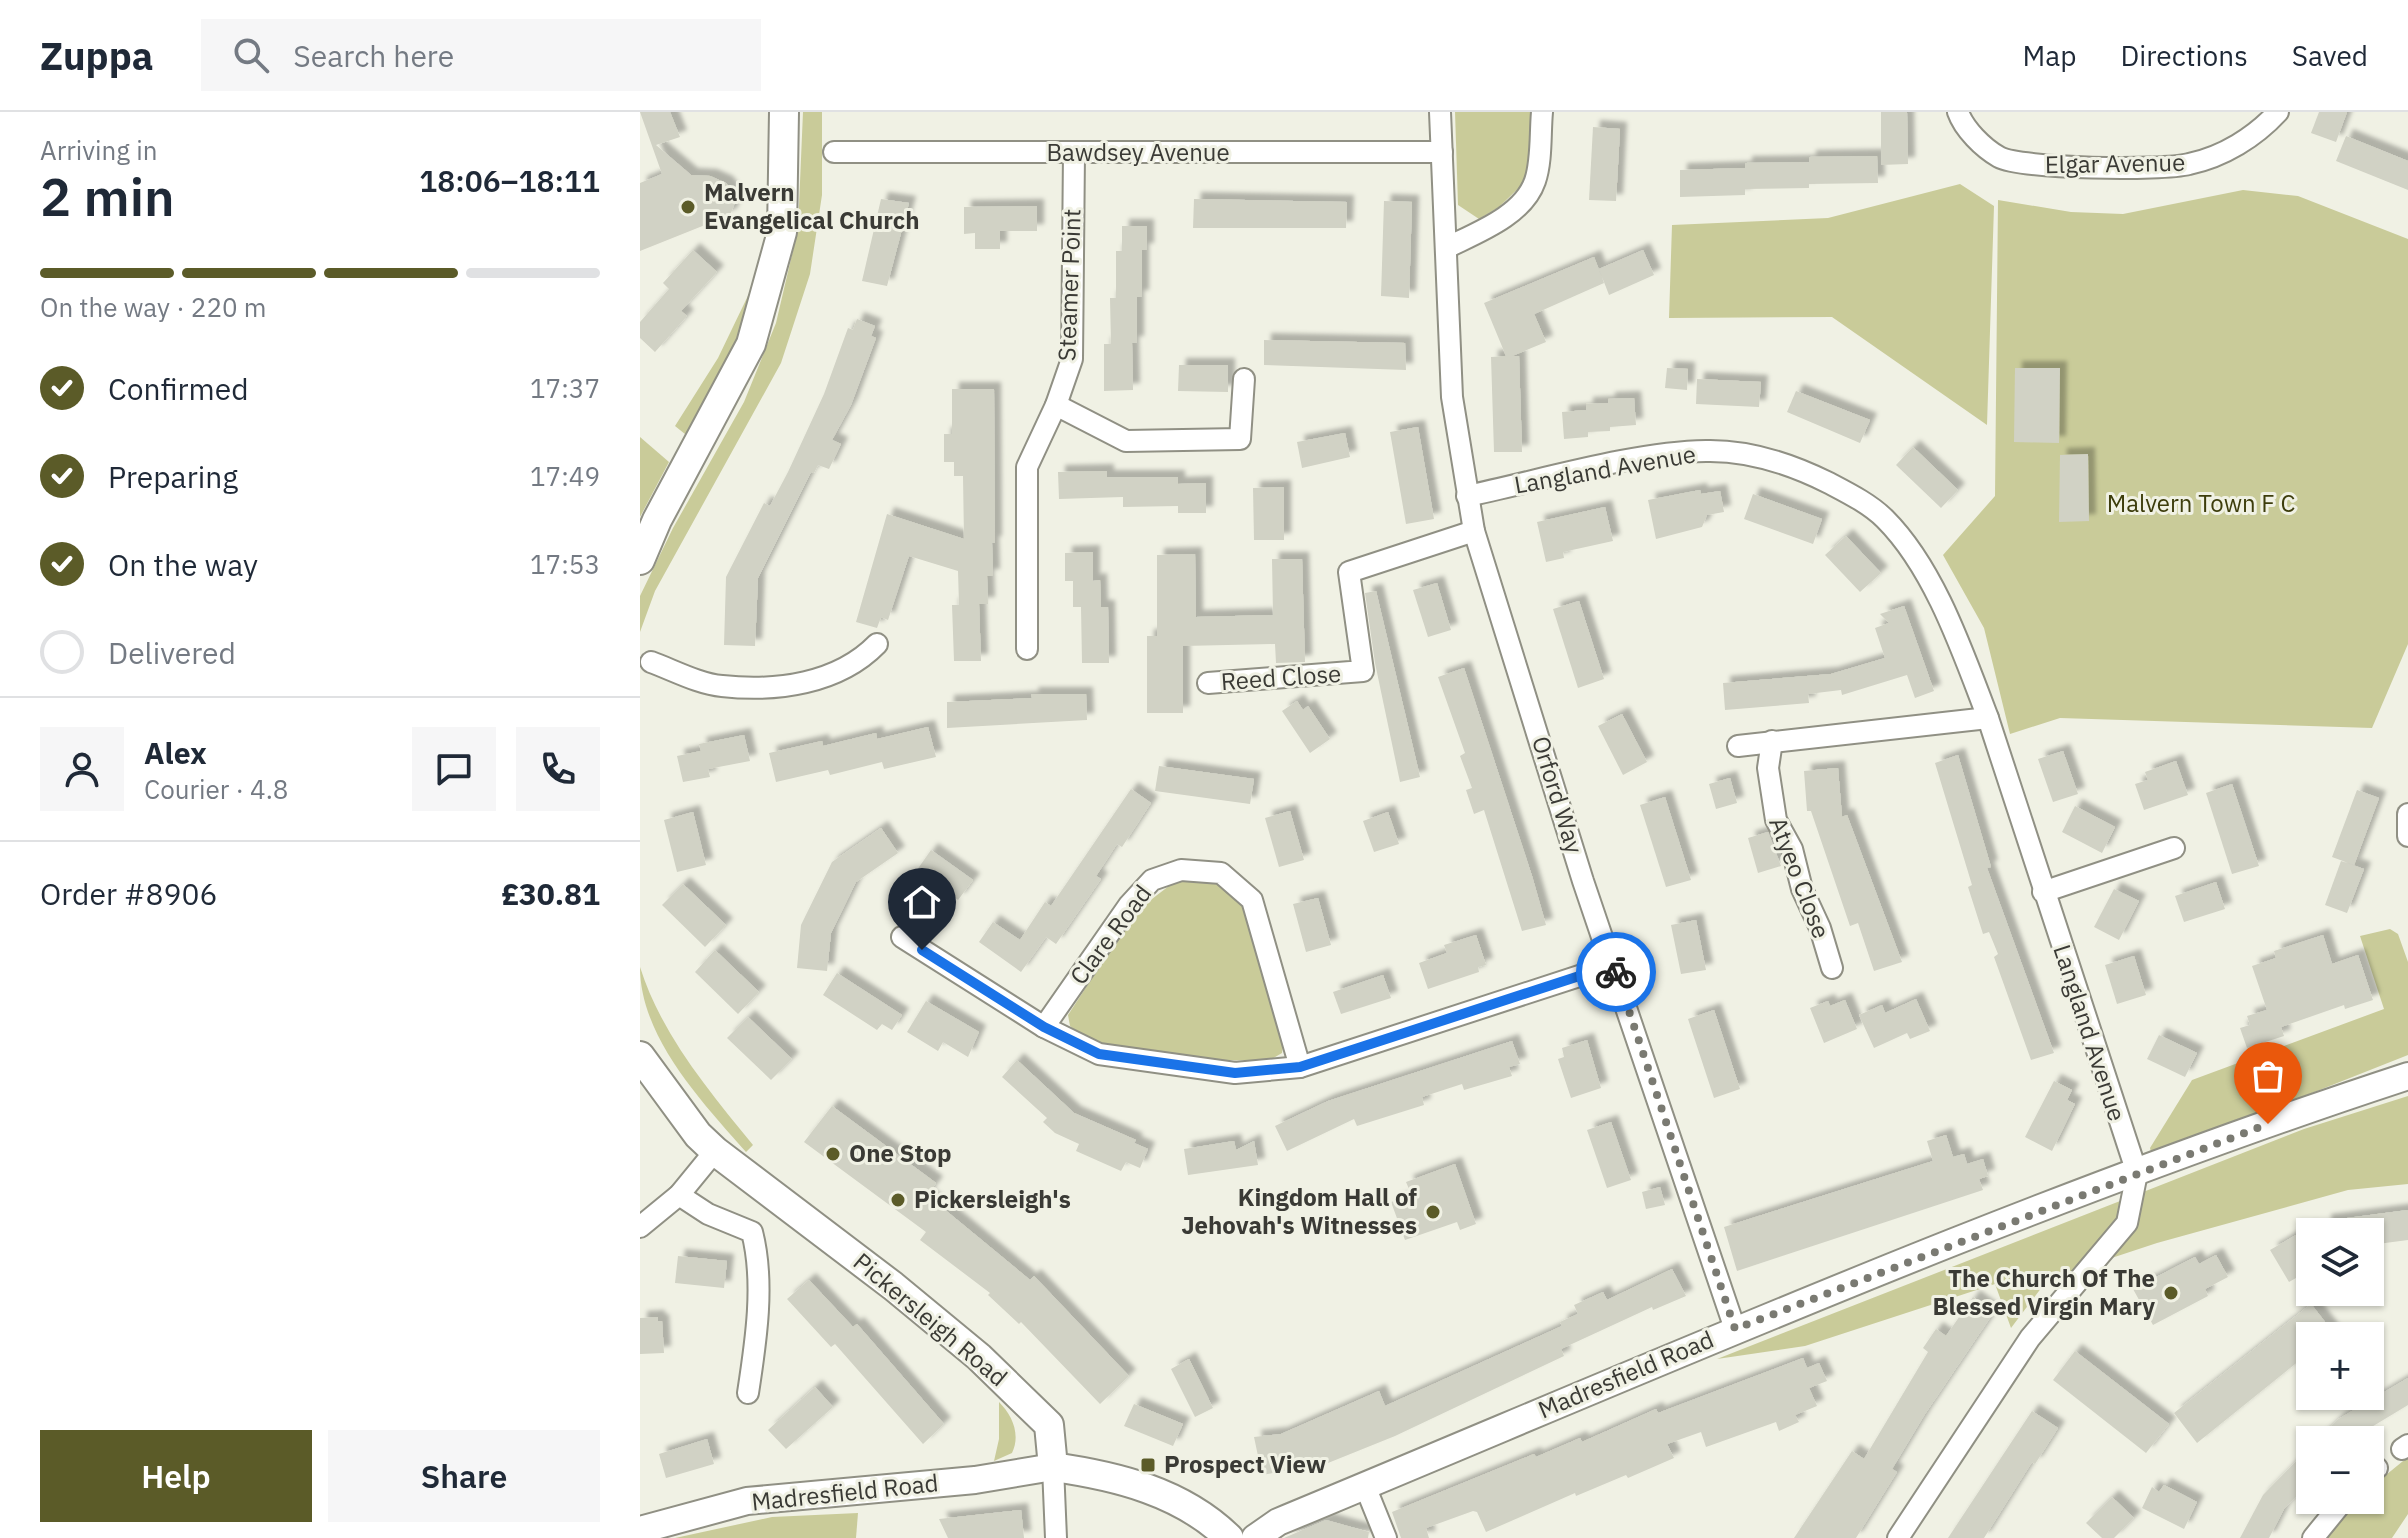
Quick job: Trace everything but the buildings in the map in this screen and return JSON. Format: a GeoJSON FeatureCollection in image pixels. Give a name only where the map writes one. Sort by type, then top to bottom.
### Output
{"type":"FeatureCollection","features":[{"type":"Feature","properties":{"kind":"main road"},"geometry":{"type":"LineString","coordinates":[[640,560],[657,520],[751,344],[782,232],[784,112]]}},
{"type":"Feature","properties":{"kind":"main road","name":"Pickersleigh Road"},"geometry":{"type":"LineString","coordinates":[[640,1056],[698,1135],[715,1151],[911,1299],[979,1357],[1049,1425],[1053,1467]]}},
{"type":"Feature","properties":{"kind":"main road"},"geometry":{"type":"LineString","coordinates":[[1053,1467],[1106,1475],[1178,1501],[1211,1520],[1229,1538]]}},
{"type":"Feature","properties":{"kind":"street","name":"Orford Way"},"geometry":{"type":"LineString","coordinates":[[1440,112],[1452,397],[1474,531],[1613,965],[1735,1329]]}},
{"type":"Feature","properties":{"kind":"street"},"geometry":{"type":"LineString","coordinates":[[1446,248],[1495,223],[1535,182],[1542,112]]}},
{"type":"Feature","properties":{"kind":"street","name":"Elgar Avenue"},"geometry":{"type":"LineString","coordinates":[[1958,112],[1978,141],[1999,157],[2024,166],[2109,167],[2187,165],[2226,151],[2262,130],[2278,112]]}},
{"type":"Feature","properties":{"kind":"street","name":"Bawdsey Avenue"},"geometry":{"type":"LineString","coordinates":[[834,152],[1442,152]]}},
{"type":"Feature","properties":{"kind":"street","name":"Steamer Point"},"geometry":{"type":"LineString","coordinates":[[1027,649],[1027,467],[1056,405],[1072,359],[1074,153]]}},
{"type":"Feature","properties":{"kind":"street"},"geometry":{"type":"LineString","coordinates":[[1056,405],[1126,441],[1240,439],[1244,379]]}},
{"type":"Feature","properties":{"kind":"street","name":"Langland Avenue"},"geometry":{"type":"LineString","coordinates":[[1467,496],[1657,456],[1708,451],[1768,458],[1850,493],[1884,518],[1909,550],[1950,622],[1988,718],[2137,1173]]}},
{"type":"Feature","properties":{"kind":"street","name":"Reed Close"},"geometry":{"type":"LineString","coordinates":[[1208,683],[1363,671],[1349,572],[1474,531]]}},
{"type":"Feature","properties":{"kind":"street"},"geometry":{"type":"LineString","coordinates":[[651,662],[719,686],[786,687],[859,663],[877,644]]}},
{"type":"Feature","properties":{"kind":"street"},"geometry":{"type":"LineString","coordinates":[[1738,746],[1988,718]]}},
{"type":"Feature","properties":{"kind":"street","name":"Atyeo Close"},"geometry":{"type":"LineString","coordinates":[[1772,741],[1768,768],[1776,820],[1792,849],[1802,889],[1820,928],[1832,968]]}},
{"type":"Feature","properties":{"kind":"street"},"geometry":{"type":"LineString","coordinates":[[2408,814],[2408,836]]}},
{"type":"Feature","properties":{"kind":"street"},"geometry":{"type":"LineString","coordinates":[[2043,892],[2174,848]]}},
{"type":"Feature","properties":{"kind":"street","name":"Clare Road"},"geometry":{"type":"LineString","coordinates":[[1044,1027],[1129,905],[1152,880],[1181,870],[1221,873],[1252,900],[1300,1067]]}},
{"type":"Feature","properties":{"kind":"street"},"geometry":{"type":"LineString","coordinates":[[902,937],[1044,1027],[1099,1054],[1235,1073],[1300,1067],[1613,965]]}},
{"type":"Feature","properties":{"kind":"street","name":"Madresfield Road"},"geometry":{"type":"LineString","coordinates":[[1255,1538],[1278,1522],[1735,1329],[2137,1173],[2408,1076]]}},
{"type":"Feature","properties":{"kind":"street"},"geometry":{"type":"LineString","coordinates":[[640,1227],[679,1195],[715,1151]]}},
{"type":"Feature","properties":{"kind":"street"},"geometry":{"type":"LineString","coordinates":[[1898,1538],[2030,1338],[2127,1223],[2137,1173]]}},
{"type":"Feature","properties":{"kind":"street"},"geometry":{"type":"LineString","coordinates":[[679,1195],[708,1214],[752,1232],[758,1256],[754,1354],[748,1393]]}},
{"type":"Feature","properties":{"kind":"street"},"geometry":{"type":"LineString","coordinates":[[1053,1467],[1056,1538]]}},
{"type":"Feature","properties":{"kind":"street","name":"Madresfield Road"},"geometry":{"type":"LineString","coordinates":[[640,1530],[747,1501],[975,1480],[1053,1467]]}},
{"type":"Feature","properties":{"kind":"street"},"geometry":{"type":"LineString","coordinates":[[1365,1486],[1386,1538]]}},
{"type":"Feature","properties":{"kind":"street"},"geometry":{"type":"LineString","coordinates":[[2313,1538],[2333,1514]]}},
{"type":"Feature","properties":{"kind":"green space"},"geometry":{"type":"Polygon","coordinates":[[[803,112],[822,112],[822,195],[810,274],[781,363],[655,591],[640,632],[640,596],[673,528],[744,402],[776,323],[798,229],[803,112]]]}},
{"type":"Feature","properties":{"kind":"green space"},"geometry":{"type":"Polygon","coordinates":[[[1455,112],[1535,112],[1528,179],[1499,207],[1479,219],[1458,205],[1455,112]]]}},
{"type":"Feature","properties":{"kind":"green space"},"geometry":{"type":"Polygon","coordinates":[[[1960,184],[1994,206],[1987,425],[1832,317],[1669,318],[1672,225],[1828,218],[1960,184]]]}},
{"type":"Feature","properties":{"kind":"green space","name":"Malvern Town F C"},"geometry":{"type":"Polygon","coordinates":[[[2243,190],[2298,196],[2408,239],[2408,644],[2372,728],[2060,718],[2010,734],[1984,628],[1943,555],[1995,496],[1998,200],[2071,212],[2123,214],[2243,190]]]}},
{"type":"Feature","properties":{"kind":"green space"},"geometry":{"type":"Polygon","coordinates":[[[757,277],[732,366],[690,438],[675,426],[718,358],[757,277]]]}},
{"type":"Feature","properties":{"kind":"green space"},"geometry":{"type":"Polygon","coordinates":[[[640,437],[669,462],[640,517],[640,437]]]}},
{"type":"Feature","properties":{"kind":"green space"},"geometry":{"type":"Polygon","coordinates":[[[1178,879],[1215,882],[1241,899],[1284,1040],[1282,1053],[1270,1060],[1194,1059],[1137,1052],[1111,1046],[1070,1026],[1068,1015],[1135,912],[1178,879]]]}},
{"type":"Feature","properties":{"kind":"green space"},"geometry":{"type":"Polygon","coordinates":[[[2390,929],[2398,934],[2408,962],[2408,1055],[2152,1156],[2150,1148],[2192,1080],[2384,1009],[2360,936],[2390,929]]]}},
{"type":"Feature","properties":{"kind":"green space"},"geometry":{"type":"Polygon","coordinates":[[[640,967],[673,1039],[703,1083],[753,1145],[746,1152],[693,1090],[662,1043],[650,1018],[640,967]]]}},
{"type":"Feature","properties":{"kind":"green space"},"geometry":{"type":"Polygon","coordinates":[[[2408,1096],[2408,1184],[2348,1190],[2157,1243],[2048,1279],[2011,1328],[1995,1284],[1805,1346],[1717,1359],[2304,1129],[2408,1096]]]}},
{"type":"Feature","properties":{"kind":"green space"},"geometry":{"type":"Polygon","coordinates":[[[999,1402],[1011,1419],[1016,1439],[1012,1453],[994,1461],[999,1439],[999,1402]]]}},
{"type":"Feature","properties":{"kind":"green space"},"geometry":{"type":"Polygon","coordinates":[[[2408,1457],[2408,1514],[2392,1538],[2325,1538],[2345,1514],[2384,1514],[2384,1477],[2408,1457]]]}},
{"type":"Feature","properties":{"kind":"green space"},"geometry":{"type":"Polygon","coordinates":[[[858,1513],[856,1538],[675,1538],[772,1517],[858,1513]]]}},
{"type":"Feature","properties":{"kind":"way so far"},"geometry":{"type":"LineString","coordinates":[[1616,972],[1735,1329],[2268,1124]]}},
{"type":"Feature","properties":{"kind":"place","name":"Malvern Evangelical Church"},"geometry":{"type":"Point","coordinates":[688,207]}},
{"type":"Feature","properties":{"kind":"place","name":"One Stop"},"geometry":{"type":"Point","coordinates":[833,1154]}},
{"type":"Feature","properties":{"kind":"place","name":"Pickersleigh's"},"geometry":{"type":"Point","coordinates":[898,1200]}},
{"type":"Feature","properties":{"kind":"place","name":"Kingdom Hall of Jehovah's Witnesses"},"geometry":{"type":"Point","coordinates":[1433,1212]}},
{"type":"Feature","properties":{"kind":"place","name":"The Church Of The Blessed Virgin Mary"},"geometry":{"type":"Point","coordinates":[2171,1293]}},
{"type":"Feature","properties":{"kind":"place","name":"Prospect View"},"geometry":{"type":"Point","coordinates":[1148,1465]}},
{"type":"Feature","properties":{"kind":"route"},"geometry":{"type":"LineString","coordinates":[[922,950],[1044,1027],[1099,1054],[1235,1073],[1300,1067],[1613,965],[1616,972]]}}]}
